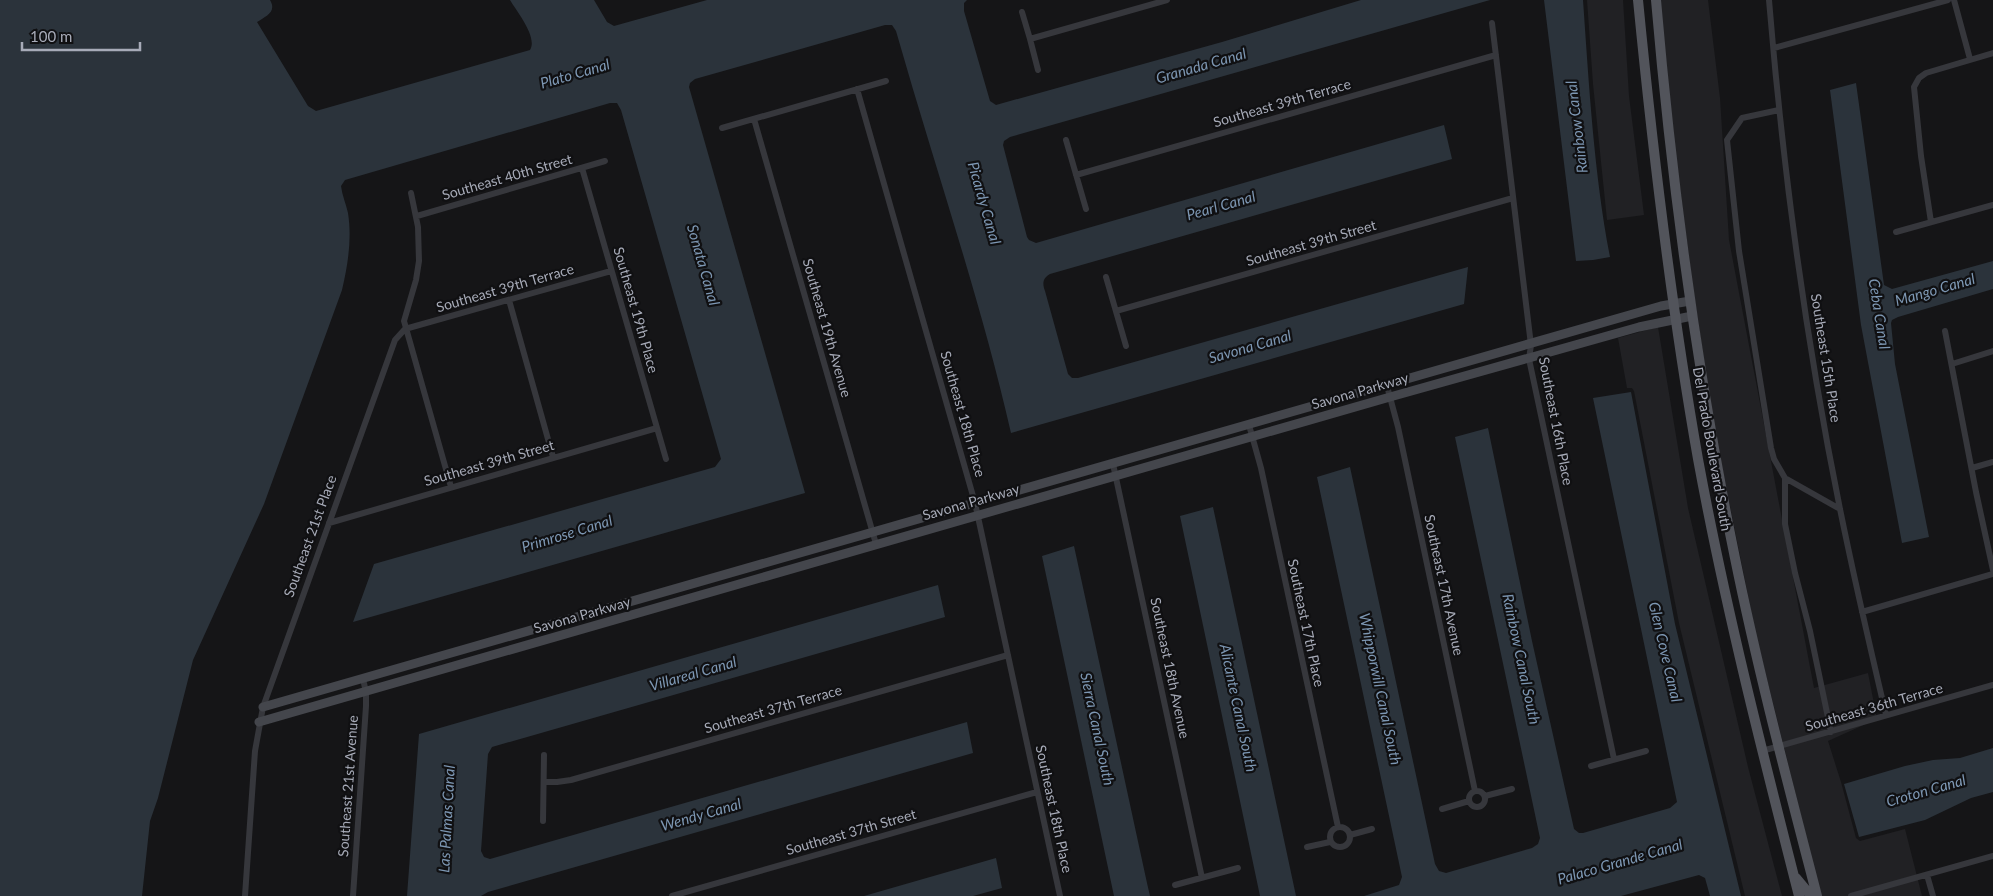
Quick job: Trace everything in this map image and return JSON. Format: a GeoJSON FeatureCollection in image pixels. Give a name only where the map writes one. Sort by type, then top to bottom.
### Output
{"type":"FeatureCollection","features":[{"type":"Feature","properties":{"kind":"main road","name":"Del Prado Boulevard South"},"geometry":{"type":"LineString","coordinates":[[1638,0],[1652,147],[1672,303],[1698,460],[1724,588],[1762,751],[1799,896]]}},
{"type":"Feature","properties":{"kind":"main road","name":"Del Prado Boulevard South"},"geometry":{"type":"LineString","coordinates":[[1656,0],[1670,141],[1692,316],[1704,391],[1736,563],[1778,747],[1816,896]]}},
{"type":"Feature","properties":{"kind":"main road"},"geometry":{"type":"LineString","coordinates":[[1794,876],[1811,896]]}},
{"type":"Feature","properties":{"kind":"street"},"geometry":{"type":"LineString","coordinates":[[1030,39],[1167,0]]}},
{"type":"Feature","properties":{"kind":"street","name":"Southeast 15th Place"},"geometry":{"type":"LineString","coordinates":[[1768,0],[1779,110],[1803,295],[1840,509],[1886,716]]}},
{"type":"Feature","properties":{"kind":"street"},"geometry":{"type":"LineString","coordinates":[[1774,48],[1948,0]]}},
{"type":"Feature","properties":{"kind":"street"},"geometry":{"type":"LineString","coordinates":[[1954,0],[1970,59]]}},
{"type":"Feature","properties":{"kind":"street"},"geometry":{"type":"LineString","coordinates":[[1022,12],[1038,70]]}},
{"type":"Feature","properties":{"kind":"street","name":"Southeast 16th Place"},"geometry":{"type":"LineString","coordinates":[[1492,24],[1531,344],[1529,359],[1614,759]]}},
{"type":"Feature","properties":{"kind":"street"},"geometry":{"type":"LineString","coordinates":[[1931,222],[1916,117],[1914,87],[1919,78],[1926,72],[1993,53]]}},
{"type":"Feature","properties":{"kind":"street","name":"Southeast 39th Terrace"},"geometry":{"type":"LineString","coordinates":[[1076,175],[1496,55]]}},
{"type":"Feature","properties":{"kind":"street"},"geometry":{"type":"LineString","coordinates":[[722,128],[886,81]]}},
{"type":"Feature","properties":{"kind":"street","name":"Southeast 18th Place"},"geometry":{"type":"LineString","coordinates":[[857,89],[975,503],[1060,896]]}},
{"type":"Feature","properties":{"kind":"street"},"geometry":{"type":"LineString","coordinates":[[1779,110],[1742,118],[1727,140],[1739,251],[1771,448],[1776,464],[1785,478],[1840,509]]}},
{"type":"Feature","properties":{"kind":"street","name":"Southeast 19th Avenue"},"geometry":{"type":"LineString","coordinates":[[754,119],[876,544]]}},
{"type":"Feature","properties":{"kind":"street"},"geometry":{"type":"LineString","coordinates":[[1066,140],[1086,209]]}},
{"type":"Feature","properties":{"kind":"street","name":"Southeast 40th Street"},"geometry":{"type":"LineString","coordinates":[[417,216],[605,161]]}},
{"type":"Feature","properties":{"kind":"street","name":"Southeast 19th Place"},"geometry":{"type":"LineString","coordinates":[[582,168],[666,459]]}},
{"type":"Feature","properties":{"kind":"street","name":"Southeast 21st Place"},"geometry":{"type":"LineString","coordinates":[[245,896],[255,750],[263,707],[328,522],[396,340],[405,329],[405,314],[416,280],[419,261],[417,216],[410,193]]}},
{"type":"Feature","properties":{"kind":"street","name":"Southeast 39th Street"},"geometry":{"type":"LineString","coordinates":[[1116,311],[1513,198]]}},
{"type":"Feature","properties":{"kind":"street"},"geometry":{"type":"LineString","coordinates":[[1896,232],[1993,205]]}},
{"type":"Feature","properties":{"kind":"street","name":"Southeast 39th Terrace"},"geometry":{"type":"LineString","coordinates":[[405,329],[611,270]]}},
{"type":"Feature","properties":{"kind":"street"},"geometry":{"type":"LineString","coordinates":[[1106,277],[1126,346]]}},
{"type":"Feature","properties":{"kind":"street"},"geometry":{"type":"LineString","coordinates":[[509,300],[553,457]]}},
{"type":"Feature","properties":{"kind":"street","name":"Savona Parkway"},"geometry":{"type":"LineString","coordinates":[[263,707],[1672,303],[1690,301]]}},
{"type":"Feature","properties":{"kind":"street","name":"Savona Parkway"},"geometry":{"type":"LineString","coordinates":[[259,722],[1252,436],[1639,327],[1692,316]]}},
{"type":"Feature","properties":{"kind":"street"},"geometry":{"type":"LineString","coordinates":[[405,329],[451,487]]}},
{"type":"Feature","properties":{"kind":"street"},"geometry":{"type":"LineString","coordinates":[[1945,331],[1993,570]]}},
{"type":"Feature","properties":{"kind":"street"},"geometry":{"type":"LineString","coordinates":[[1952,364],[1993,352]]}},
{"type":"Feature","properties":{"kind":"street","name":"Southeast 17th Avenue"},"geometry":{"type":"LineString","coordinates":[[1387,386],[1402,447],[1475,790]]}},
{"type":"Feature","properties":{"kind":"street","name":"Southeast 17th Place"},"geometry":{"type":"LineString","coordinates":[[1249,425],[1338,827]]}},
{"type":"Feature","properties":{"kind":"street","name":"Southeast 39th Street"},"geometry":{"type":"LineString","coordinates":[[328,522],[657,428]]}},
{"type":"Feature","properties":{"kind":"street"},"geometry":{"type":"LineString","coordinates":[[1972,468],[1993,462]]}},
{"type":"Feature","properties":{"kind":"street","name":"Southeast 18th Avenue"},"geometry":{"type":"LineString","coordinates":[[1113,464],[1202,878]]}},
{"type":"Feature","properties":{"kind":"street"},"geometry":{"type":"LineString","coordinates":[[1785,478],[1785,524],[1795,573],[1810,630],[1831,732]]}},
{"type":"Feature","properties":{"kind":"street"},"geometry":{"type":"LineString","coordinates":[[1862,612],[1993,574]]}},
{"type":"Feature","properties":{"kind":"street"},"geometry":{"type":"LineString","coordinates":[[642,598],[644,611]]}},
{"type":"Feature","properties":{"kind":"street","name":"Southeast 37th Terrace"},"geometry":{"type":"LineString","coordinates":[[544,782],[564,782],[1008,655]]}},
{"type":"Feature","properties":{"kind":"street","name":"Southeast 21st Avenue"},"geometry":{"type":"LineString","coordinates":[[353,896],[366,692],[363,679]]}},
{"type":"Feature","properties":{"kind":"street","name":"Southeast 36th Terrace"},"geometry":{"type":"LineString","coordinates":[[1762,751],[1993,686]]}},
{"type":"Feature","properties":{"kind":"street"},"geometry":{"type":"LineString","coordinates":[[1591,766],[1646,751]]}},
{"type":"Feature","properties":{"kind":"street"},"geometry":{"type":"LineString","coordinates":[[543,821],[544,755]]}},
{"type":"Feature","properties":{"kind":"street"},"geometry":{"type":"LineString","coordinates":[[1485,796],[1512,789]]}},
{"type":"Feature","properties":{"kind":"street"},"geometry":{"type":"LineString","coordinates":[[1475,790],[1482,792],[1485,796],[1484,804],[1479,807],[1474,806],[1469,801],[1469,796],[1475,790]]}},
{"type":"Feature","properties":{"kind":"street","name":"Southeast 37th Street"},"geometry":{"type":"LineString","coordinates":[[672,896],[1037,792]]}},
{"type":"Feature","properties":{"kind":"street"},"geometry":{"type":"LineString","coordinates":[[1442,809],[1469,801]]}},
{"type":"Feature","properties":{"kind":"street"},"geometry":{"type":"LineString","coordinates":[[1338,827],[1344,828],[1350,835],[1349,842],[1344,846],[1335,846],[1330,842],[1330,832],[1338,827]]}},
{"type":"Feature","properties":{"kind":"street"},"geometry":{"type":"LineString","coordinates":[[1350,835],[1372,829]]}},
{"type":"Feature","properties":{"kind":"street"},"geometry":{"type":"LineString","coordinates":[[1307,847],[1330,842]]}},
{"type":"Feature","properties":{"kind":"street"},"geometry":{"type":"LineString","coordinates":[[1851,896],[1993,856]]}},
{"type":"Feature","properties":{"kind":"street"},"geometry":{"type":"LineString","coordinates":[[1175,885],[1238,868]]}},
{"type":"Feature","properties":{"kind":"street"},"geometry":{"type":"LineString","coordinates":[[1927,875],[1932,896]]}},
{"type":"Feature","properties":{"kind":"shaded area"},"geometry":{"type":"Polygon","coordinates":[[[1587,0],[1623,0],[1629,96],[1644,215],[1607,220],[1593,84],[1587,0]]]}},
{"type":"Feature","properties":{"kind":"shaded area"},"geometry":{"type":"Polygon","coordinates":[[[1660,0],[1708,0],[1720,98],[1729,240],[1814,688],[1868,673],[1877,719],[1828,741],[1856,838],[1860,841],[1905,829],[1922,896],[1821,896],[1756,635],[1715,432],[1693,288],[1674,140],[1660,0]]]}},
{"type":"Feature","properties":{"kind":"shaded area"},"geometry":{"type":"Polygon","coordinates":[[[1658,327],[1688,508],[1748,767],[1782,896],[1745,896],[1679,623],[1634,391],[1632,388],[1627,388],[1618,338],[1658,327]]]}},
{"type":"Feature","properties":{"kind":"water"},"geometry":{"type":"Polygon","coordinates":[[[0,0],[270,0],[272,4],[271,11],[257,22],[308,106],[316,111],[530,50],[532,45],[529,32],[510,0],[594,0],[607,22],[614,26],[707,0],[967,0],[964,3],[964,11],[990,101],[996,105],[1222,42],[1361,0],[1490,0],[1010,137],[1004,141],[1003,145],[1027,237],[1036,243],[1444,125],[1452,159],[1050,274],[1043,283],[1044,288],[1068,374],[1072,378],[1078,378],[1468,267],[1464,304],[1011,433],[971,281],[896,31],[892,25],[885,25],[695,79],[690,83],[689,87],[805,493],[353,622],[374,564],[715,467],[721,459],[621,110],[617,103],[610,103],[345,180],[341,186],[348,213],[349,242],[348,261],[342,290],[264,504],[193,660],[158,798],[150,821],[142,896],[0,896],[0,0]]]}},
{"type":"Feature","properties":{"kind":"water","name":"Rainbow Canal"},"geometry":{"type":"Polygon","coordinates":[[[1544,0],[1583,0],[1596,162],[1610,257],[1576,261],[1544,0]]]}},
{"type":"Feature","properties":{"kind":"water"},"geometry":{"type":"Polygon","coordinates":[[[1856,83],[1884,285],[1892,289],[1993,261],[1993,289],[1898,317],[1892,320],[1891,323],[1895,364],[1929,537],[1902,543],[1861,325],[1830,90],[1856,83]]]}},
{"type":"Feature","properties":{"kind":"water"},"geometry":{"type":"Polygon","coordinates":[[[1631,392],[1675,624],[1741,896],[1710,896],[1705,878],[1699,875],[1621,896],[1364,896],[1399,885],[1402,877],[1317,477],[1350,467],[1435,864],[1439,871],[1446,873],[1532,848],[1538,844],[1540,838],[1455,437],[1488,428],[1532,641],[1574,829],[1579,833],[1583,833],[1670,808],[1677,802],[1593,398],[1631,392]]]}},
{"type":"Feature","properties":{"kind":"water","name":"Alicante Canal South"},"geometry":{"type":"Polygon","coordinates":[[[1213,507],[1296,896],[1260,896],[1180,516],[1213,507]]]}},
{"type":"Feature","properties":{"kind":"water","name":"Sierra Canal South"},"geometry":{"type":"Polygon","coordinates":[[[1074,546],[1150,896],[1114,896],[1042,556],[1074,546]]]}},
{"type":"Feature","properties":{"kind":"water"},"geometry":{"type":"Polygon","coordinates":[[[938,585],[945,617],[492,747],[488,754],[481,851],[484,857],[490,859],[967,722],[973,753],[488,892],[481,896],[407,896],[419,734],[938,585]]]}},
{"type":"Feature","properties":{"kind":"water","name":"Croton Canal"},"geometry":{"type":"Polygon","coordinates":[[[1993,748],[1993,792],[1971,798],[1925,820],[1859,837],[1844,784],[1905,766],[1933,760],[1960,758],[1993,748]]]}},
{"type":"Feature","properties":{"kind":"water"},"geometry":{"type":"Polygon","coordinates":[[[996,858],[1002,888],[973,896],[864,896],[996,858]]]}},
{"type":"Feature","properties":{"kind":"water label","name":"Granada Canal"},"geometry":{"type":"Point","coordinates":[1201,66]}},
{"type":"Feature","properties":{"kind":"water label","name":"Plato Canal"},"geometry":{"type":"Point","coordinates":[575,74]}},
{"type":"Feature","properties":{"kind":"water label","name":"Picardy Canal"},"geometry":{"type":"Point","coordinates":[984,203]}},
{"type":"Feature","properties":{"kind":"water label","name":"Pearl Canal"},"geometry":{"type":"Point","coordinates":[1221,206]}},
{"type":"Feature","properties":{"kind":"water label","name":"Sonata Canal"},"geometry":{"type":"Point","coordinates":[703,265]}},
{"type":"Feature","properties":{"kind":"water label","name":"Mango Canal"},"geometry":{"type":"Point","coordinates":[1935,290]}},
{"type":"Feature","properties":{"kind":"water label","name":"Ceba Canal"},"geometry":{"type":"Point","coordinates":[1879,314]}},
{"type":"Feature","properties":{"kind":"water label","name":"Savona Canal"},"geometry":{"type":"Point","coordinates":[1250,347]}},
{"type":"Feature","properties":{"kind":"water label","name":"Primrose Canal"},"geometry":{"type":"Point","coordinates":[567,534]}},
{"type":"Feature","properties":{"kind":"water label","name":"Glen Cove Canal"},"geometry":{"type":"Point","coordinates":[1665,652]}},
{"type":"Feature","properties":{"kind":"water label","name":"Rainbow Canal South"},"geometry":{"type":"Point","coordinates":[1521,659]}},
{"type":"Feature","properties":{"kind":"water label","name":"Villareal Canal"},"geometry":{"type":"Point","coordinates":[693,674]}},
{"type":"Feature","properties":{"kind":"water label","name":"Whipporwill Canal South"},"geometry":{"type":"Point","coordinates":[1380,689]}},
{"type":"Feature","properties":{"kind":"water label","name":"Wendy Canal"},"geometry":{"type":"Point","coordinates":[701,815]}},
{"type":"Feature","properties":{"kind":"water label","name":"Las Palmas Canal"},"geometry":{"type":"Point","coordinates":[447,819]}},
{"type":"Feature","properties":{"kind":"water label","name":"Palaco Grande Canal"},"geometry":{"type":"Point","coordinates":[1620,862]}}]}
